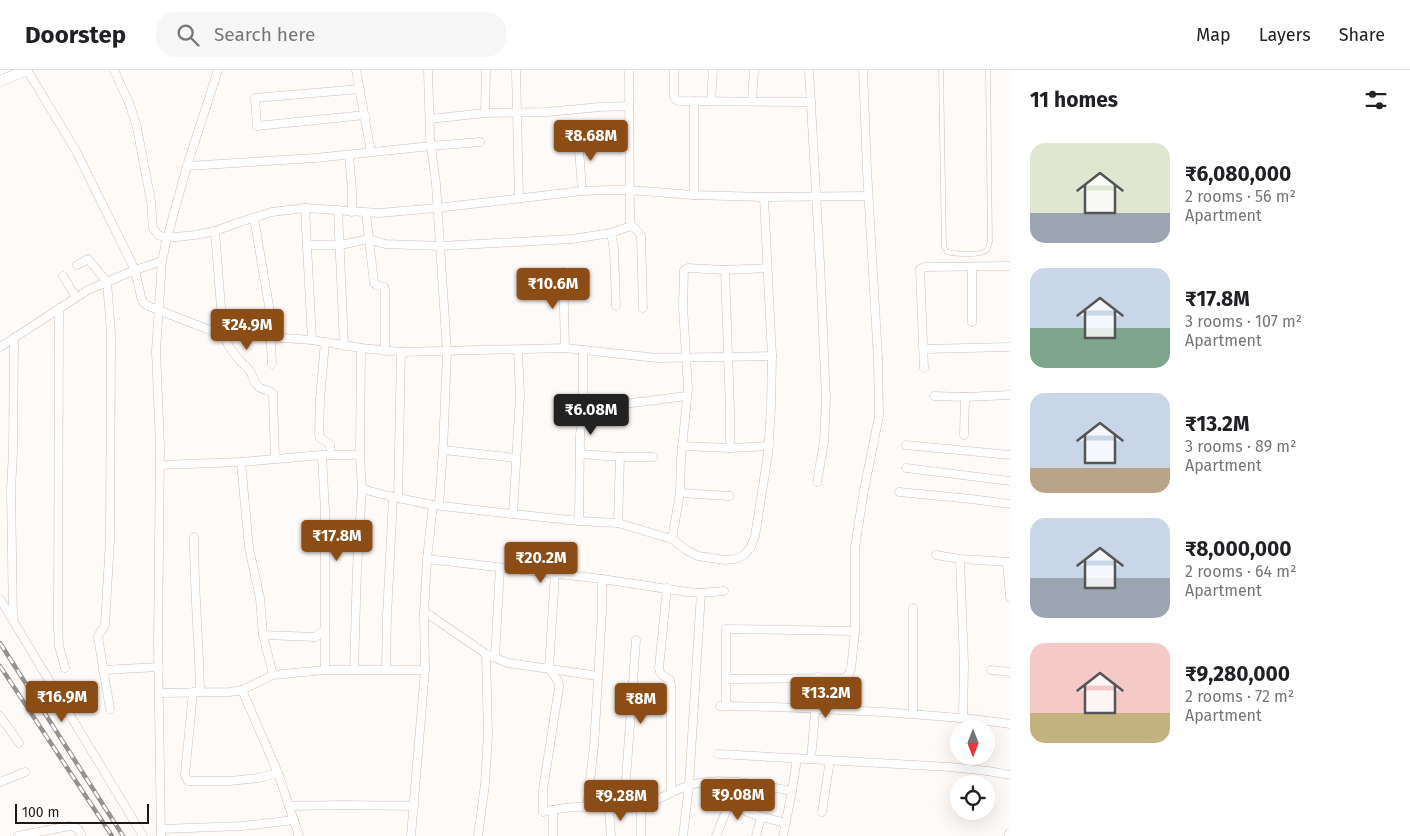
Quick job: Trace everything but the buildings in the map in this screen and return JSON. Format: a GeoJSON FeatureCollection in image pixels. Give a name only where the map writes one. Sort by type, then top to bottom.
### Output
{"type":"FeatureCollection","features":[{"type":"Feature","properties":{"kind":"street"},"geometry":{"type":"LineString","coordinates":[[0,81],[27,70],[76,151],[135,270],[143,302],[148,306],[207,329],[223,333],[312,340],[344,346],[401,352],[565,348],[658,358],[772,356]]}},
{"type":"Feature","properties":{"kind":"street"},"geometry":{"type":"LineString","coordinates":[[114,70],[130,104],[137,128],[151,201],[153,228],[158,235],[167,238],[215,231],[272,212],[305,208],[366,213],[437,208],[582,192],[629,190],[694,195],[764,197],[868,196]]}},
{"type":"Feature","properties":{"kind":"street"},"geometry":{"type":"LineString","coordinates":[[218,70],[187,166],[162,261],[156,351],[160,465],[159,693],[161,832],[294,820]]}},
{"type":"Feature","properties":{"kind":"street"},"geometry":{"type":"LineString","coordinates":[[356,70],[371,152]]}},
{"type":"Feature","properties":{"kind":"street"},"geometry":{"type":"LineString","coordinates":[[411,836],[425,670],[424,613],[427,558],[444,450],[446,352],[440,246],[431,146],[429,70]]}},
{"type":"Feature","properties":{"kind":"street"},"geometry":{"type":"LineString","coordinates":[[485,113],[486,70]]}},
{"type":"Feature","properties":{"kind":"street"},"geometry":{"type":"LineString","coordinates":[[516,70],[520,198]]}},
{"type":"Feature","properties":{"kind":"street"},"geometry":{"type":"LineString","coordinates":[[629,70],[630,222],[631,226],[640,232],[641,236],[643,308]]}},
{"type":"Feature","properties":{"kind":"street"},"geometry":{"type":"LineString","coordinates":[[674,70],[674,96],[676,100],[680,101],[811,102]]}},
{"type":"Feature","properties":{"kind":"street"},"geometry":{"type":"LineString","coordinates":[[711,101],[713,70]]}},
{"type":"Feature","properties":{"kind":"street"},"geometry":{"type":"LineString","coordinates":[[752,101],[754,70]]}},
{"type":"Feature","properties":{"kind":"street"},"geometry":{"type":"LineString","coordinates":[[809,70],[826,399],[824,442],[817,482]]}},
{"type":"Feature","properties":{"kind":"street"},"geometry":{"type":"LineString","coordinates":[[727,679],[845,678],[852,669],[855,631],[855,547],[879,416],[878,359],[868,196],[863,70]]}},
{"type":"Feature","properties":{"kind":"street"},"geometry":{"type":"LineString","coordinates":[[360,89],[255,98],[257,126],[365,115]]}},
{"type":"Feature","properties":{"kind":"street"},"geometry":{"type":"LineString","coordinates":[[694,101],[694,195]]}},
{"type":"Feature","properties":{"kind":"street"},"geometry":{"type":"LineString","coordinates":[[430,119],[485,113],[517,113],[629,106]]}},
{"type":"Feature","properties":{"kind":"street"},"geometry":{"type":"LineString","coordinates":[[578,134],[582,192]]}},
{"type":"Feature","properties":{"kind":"street"},"geometry":{"type":"LineString","coordinates":[[187,166],[349,155],[480,142]]}},
{"type":"Feature","properties":{"kind":"street"},"geometry":{"type":"LineString","coordinates":[[349,155],[352,212]]}},
{"type":"Feature","properties":{"kind":"street"},"geometry":{"type":"LineString","coordinates":[[362,489],[396,498],[436,505],[579,521],[618,523],[672,539],[686,550],[698,556],[725,560],[735,559],[744,555],[751,548],[755,536],[769,446],[772,356],[764,197]]}},
{"type":"Feature","properties":{"kind":"street"},"geometry":{"type":"LineString","coordinates":[[305,208],[312,340]]}},
{"type":"Feature","properties":{"kind":"street"},"geometry":{"type":"LineString","coordinates":[[338,210],[344,346]]}},
{"type":"Feature","properties":{"kind":"street"},"geometry":{"type":"LineString","coordinates":[[366,213],[374,283],[384,287],[385,290],[385,351]]}},
{"type":"Feature","properties":{"kind":"street"},"geometry":{"type":"LineString","coordinates":[[254,218],[269,306],[272,364]]}},
{"type":"Feature","properties":{"kind":"street"},"geometry":{"type":"LineString","coordinates":[[307,245],[340,245],[369,239],[386,244],[440,246],[572,239],[611,234],[631,226]]}},
{"type":"Feature","properties":{"kind":"street"},"geometry":{"type":"LineString","coordinates":[[215,231],[223,333],[226,342],[240,361],[249,369],[257,385],[274,394],[275,459]]}},
{"type":"Feature","properties":{"kind":"street"},"geometry":{"type":"LineString","coordinates":[[611,234],[614,250],[616,306]]}},
{"type":"Feature","properties":{"kind":"street"},"geometry":{"type":"LineString","coordinates":[[77,265],[88,259],[107,282],[111,333],[110,539],[105,624],[98,637],[110,709]]}},
{"type":"Feature","properties":{"kind":"street"},"geometry":{"type":"LineString","coordinates":[[0,347],[88,290],[162,261]]}},
{"type":"Feature","properties":{"kind":"street"},"geometry":{"type":"LineString","coordinates":[[924,368],[920,269],[925,267],[1010,266]]}},
{"type":"Feature","properties":{"kind":"street"},"geometry":{"type":"LineString","coordinates":[[972,267],[972,322]]}},
{"type":"Feature","properties":{"kind":"street"},"geometry":{"type":"LineString","coordinates":[[672,539],[680,493],[687,396],[683,307],[684,270],[688,268],[725,270],[767,268]]}},
{"type":"Feature","properties":{"kind":"street"},"geometry":{"type":"LineString","coordinates":[[725,270],[730,448]]}},
{"type":"Feature","properties":{"kind":"street"},"geometry":{"type":"LineString","coordinates":[[563,272],[565,348]]}},
{"type":"Feature","properties":{"kind":"street"},"geometry":{"type":"LineString","coordinates":[[63,276],[76,297]]}},
{"type":"Feature","properties":{"kind":"street"},"geometry":{"type":"LineString","coordinates":[[59,308],[58,627],[59,646],[66,668]]}},
{"type":"Feature","properties":{"kind":"street"},"geometry":{"type":"LineString","coordinates":[[13,619],[11,489],[14,338]]}},
{"type":"Feature","properties":{"kind":"street"},"geometry":{"type":"LineString","coordinates":[[325,342],[319,434],[320,438],[330,444],[331,455]]}},
{"type":"Feature","properties":{"kind":"street"},"geometry":{"type":"LineString","coordinates":[[924,349],[1010,347]]}},
{"type":"Feature","properties":{"kind":"street"},"geometry":{"type":"LineString","coordinates":[[354,670],[362,489],[360,455],[361,348]]}},
{"type":"Feature","properties":{"kind":"street"},"geometry":{"type":"LineString","coordinates":[[513,514],[520,396],[518,350]]}},
{"type":"Feature","properties":{"kind":"street"},"geometry":{"type":"LineString","coordinates":[[579,521],[583,350]]}},
{"type":"Feature","properties":{"kind":"street"},"geometry":{"type":"LineString","coordinates":[[386,669],[386,616],[396,498],[401,352]]}},
{"type":"Feature","properties":{"kind":"street"},"geometry":{"type":"LineString","coordinates":[[934,396],[1010,395]]}},
{"type":"Feature","properties":{"kind":"street"},"geometry":{"type":"LineString","coordinates":[[583,402],[632,403],[687,396]]}},
{"type":"Feature","properties":{"kind":"street"},"geometry":{"type":"LineString","coordinates":[[964,435],[965,397]]}},
{"type":"Feature","properties":{"kind":"street"},"geometry":{"type":"LineString","coordinates":[[906,445],[1010,455]]}},
{"type":"Feature","properties":{"kind":"street"},"geometry":{"type":"LineString","coordinates":[[682,446],[730,448],[769,446]]}},
{"type":"Feature","properties":{"kind":"street"},"geometry":{"type":"LineString","coordinates":[[444,450],[516,458]]}},
{"type":"Feature","properties":{"kind":"street"},"geometry":{"type":"LineString","coordinates":[[580,454],[653,457]]}},
{"type":"Feature","properties":{"kind":"street"},"geometry":{"type":"LineString","coordinates":[[160,465],[241,462],[322,455],[360,455]]}},
{"type":"Feature","properties":{"kind":"street"},"geometry":{"type":"LineString","coordinates":[[322,455],[325,511],[326,670]]}},
{"type":"Feature","properties":{"kind":"street"},"geometry":{"type":"LineString","coordinates":[[618,523],[620,457]]}},
{"type":"Feature","properties":{"kind":"street"},"geometry":{"type":"LineString","coordinates":[[241,462],[249,548],[260,598],[263,635],[273,675]]}},
{"type":"Feature","properties":{"kind":"street"},"geometry":{"type":"LineString","coordinates":[[906,468],[1010,481]]}},
{"type":"Feature","properties":{"kind":"street"},"geometry":{"type":"LineString","coordinates":[[899,492],[1010,504]]}},
{"type":"Feature","properties":{"kind":"street"},"geometry":{"type":"LineString","coordinates":[[680,493],[730,496]]}},
{"type":"Feature","properties":{"kind":"street"},"geometry":{"type":"LineString","coordinates":[[194,537],[194,586],[199,639],[196,692],[185,775],[188,780],[230,781],[258,778],[278,773]]}},
{"type":"Feature","properties":{"kind":"street"},"geometry":{"type":"LineString","coordinates":[[936,555],[960,559],[1008,562],[1010,597]]}},
{"type":"Feature","properties":{"kind":"street"},"geometry":{"type":"LineString","coordinates":[[427,558],[701,593],[724,591]]}},
{"type":"Feature","properties":{"kind":"street"},"geometry":{"type":"LineString","coordinates":[[960,559],[964,664],[963,718]]}},
{"type":"Feature","properties":{"kind":"street"},"geometry":{"type":"LineString","coordinates":[[495,657],[500,568]]}},
{"type":"Feature","properties":{"kind":"street"},"geometry":{"type":"LineString","coordinates":[[555,574],[549,668],[558,681],[559,687],[543,790],[542,812],[587,807],[624,808],[641,806],[689,785],[708,781],[759,785],[792,791]]}},
{"type":"Feature","properties":{"kind":"street"},"geometry":{"type":"LineString","coordinates":[[587,807],[594,746],[602,612],[602,579]]}},
{"type":"Feature","properties":{"kind":"street"},"geometry":{"type":"LineString","coordinates":[[667,588],[660,674],[662,677],[670,680],[671,686],[671,793]]}},
{"type":"Feature","properties":{"kind":"street"},"geometry":{"type":"LineString","coordinates":[[683,836],[689,785],[701,593]]}},
{"type":"Feature","properties":{"kind":"street"},"geometry":{"type":"LineString","coordinates":[[0,598],[143,836]]}},
{"type":"Feature","properties":{"kind":"street"},"geometry":{"type":"LineString","coordinates":[[913,608],[913,714]]}},
{"type":"Feature","properties":{"kind":"street"},"geometry":{"type":"LineString","coordinates":[[424,613],[486,654],[508,662],[598,676]]}},
{"type":"Feature","properties":{"kind":"street"},"geometry":{"type":"LineString","coordinates":[[263,635],[316,637],[325,629]]}},
{"type":"Feature","properties":{"kind":"street"},"geometry":{"type":"LineString","coordinates":[[729,706],[726,702],[726,629],[855,631]]}},
{"type":"Feature","properties":{"kind":"street"},"geometry":{"type":"LineString","coordinates":[[624,808],[636,640]]}},
{"type":"Feature","properties":{"kind":"street"},"geometry":{"type":"LineString","coordinates":[[478,836],[485,784],[488,734],[486,654]]}},
{"type":"Feature","properties":{"kind":"street"},"geometry":{"type":"LineString","coordinates":[[103,670],[159,666]]}},
{"type":"Feature","properties":{"kind":"street"},"geometry":{"type":"LineString","coordinates":[[159,693],[230,692],[242,690],[273,675],[326,670],[425,670]]}},
{"type":"Feature","properties":{"kind":"street"},"geometry":{"type":"LineString","coordinates":[[991,670],[1010,672]]}},
{"type":"Feature","properties":{"kind":"street"},"geometry":{"type":"LineString","coordinates":[[810,759],[818,677]]}},
{"type":"Feature","properties":{"kind":"street"},"geometry":{"type":"LineString","coordinates":[[242,690],[278,773],[298,836]]}},
{"type":"Feature","properties":{"kind":"street"},"geometry":{"type":"LineString","coordinates":[[720,706],[775,706],[913,714],[1010,724]]}},
{"type":"Feature","properties":{"kind":"street"},"geometry":{"type":"LineString","coordinates":[[0,716],[19,743]]}},
{"type":"Feature","properties":{"kind":"street"},"geometry":{"type":"LineString","coordinates":[[718,754],[950,767],[1010,775]]}},
{"type":"Feature","properties":{"kind":"street"},"geometry":{"type":"LineString","coordinates":[[783,836],[797,758]]}},
{"type":"Feature","properties":{"kind":"street"},"geometry":{"type":"LineString","coordinates":[[822,812],[830,760]]}},
{"type":"Feature","properties":{"kind":"street"},"geometry":{"type":"LineString","coordinates":[[0,782],[25,772]]}},
{"type":"Feature","properties":{"kind":"street"},"geometry":{"type":"LineString","coordinates":[[717,781],[730,801],[745,812],[786,824]]}},
{"type":"Feature","properties":{"kind":"street"},"geometry":{"type":"LineString","coordinates":[[716,836],[730,801]]}},
{"type":"Feature","properties":{"kind":"street"},"geometry":{"type":"LineString","coordinates":[[289,806],[414,806]]}},
{"type":"Feature","properties":{"kind":"street"},"geometry":{"type":"LineString","coordinates":[[641,806],[641,836]]}},
{"type":"Feature","properties":{"kind":"street"},"geometry":{"type":"LineString","coordinates":[[609,808],[611,836]]}},
{"type":"Feature","properties":{"kind":"street"},"geometry":{"type":"LineString","coordinates":[[553,810],[553,836]]}},
{"type":"Feature","properties":{"kind":"street"},"geometry":{"type":"LineString","coordinates":[[756,836],[761,817]]}},
{"type":"Feature","properties":{"kind":"street"},"geometry":{"type":"LineString","coordinates":[[18,836],[70,826],[76,827],[82,836]]}},
{"type":"Feature","properties":{"kind":"street"},"geometry":{"type":"LineString","coordinates":[[1008,836],[1010,832]]}},
{"type":"Feature","properties":{"kind":"lane"},"geometry":{"type":"LineString","coordinates":[[941,70],[944,247],[947,252],[953,253],[982,253],[988,249],[990,242],[988,70]]}},
{"type":"Feature","properties":{"kind":"railway"},"geometry":{"type":"LineString","coordinates":[[0,643],[123,836]]}},
{"type":"Feature","properties":{"kind":"railway"},"geometry":{"type":"LineString","coordinates":[[0,666],[112,836]]}}]}
